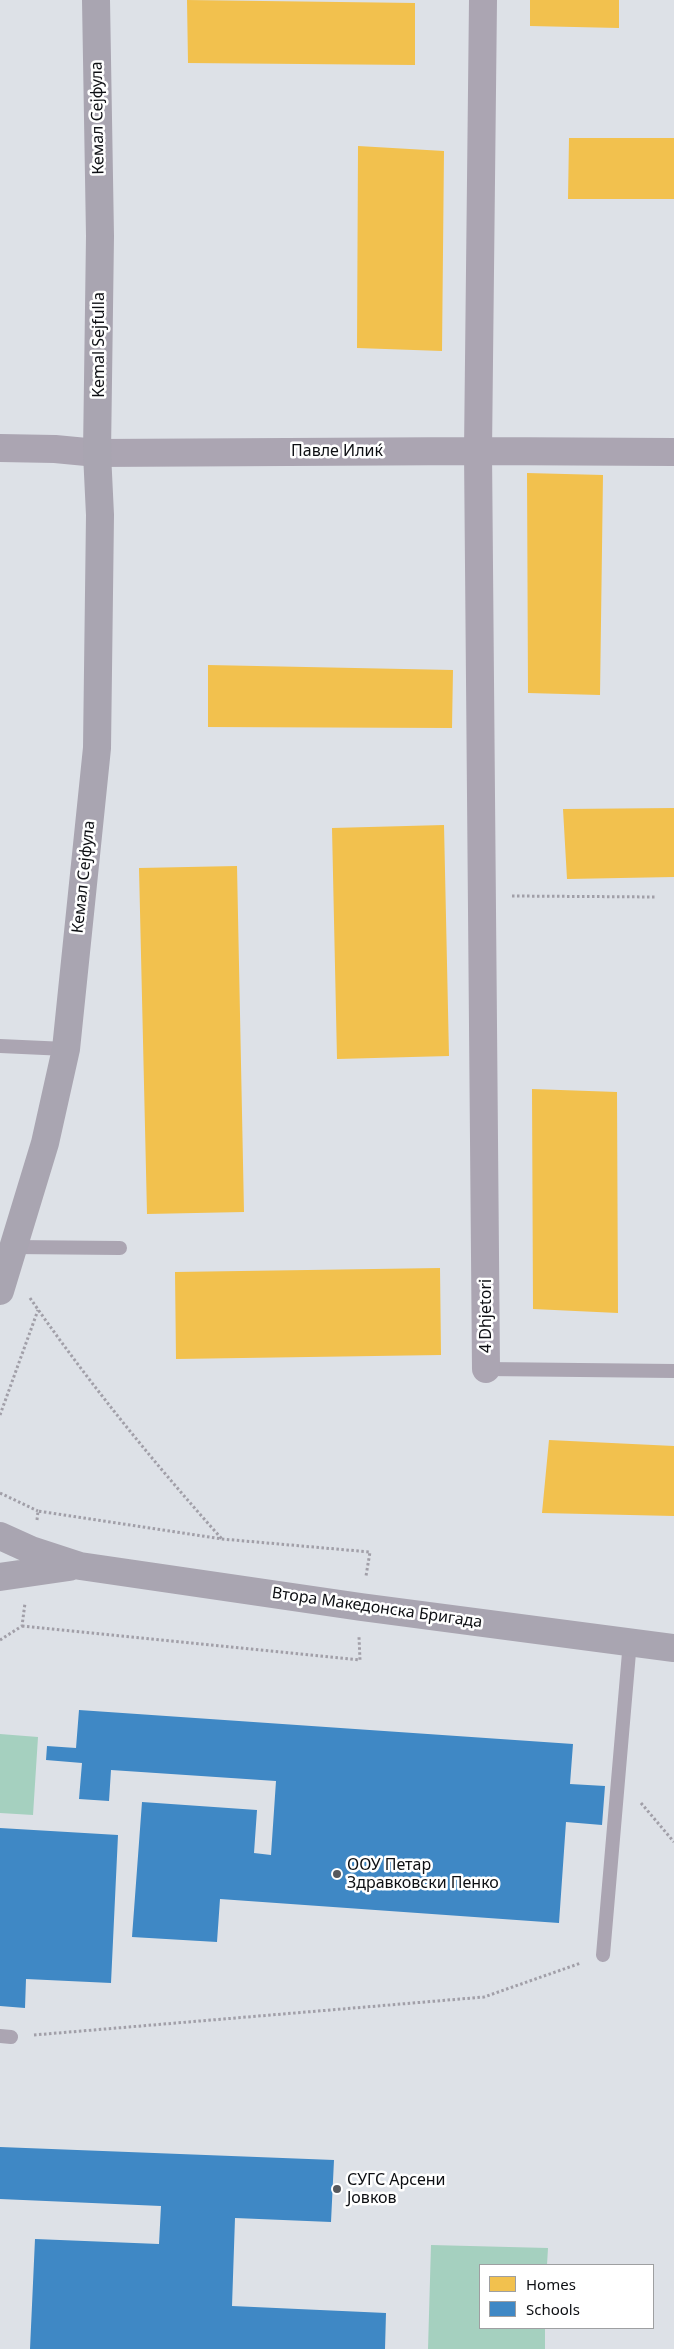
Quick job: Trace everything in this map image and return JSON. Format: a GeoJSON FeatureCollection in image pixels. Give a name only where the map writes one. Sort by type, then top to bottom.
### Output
{"type":"FeatureCollection","features":[{"type":"Feature","properties":{"kind":"street","name":"Кемал Сејфула"},"geometry":{"type":"LineString","coordinates":[[96,0],[100,236]]}},
{"type":"Feature","properties":{"kind":"street","name":"4 Dhjetori"},"geometry":{"type":"LineString","coordinates":[[483,0],[478,450],[486,1369]]}},
{"type":"Feature","properties":{"kind":"street","name":"Kemal Sejfulla"},"geometry":{"type":"LineString","coordinates":[[97,453],[100,236]]}},
{"type":"Feature","properties":{"kind":"street","name":"Павле Илиќ"},"geometry":{"type":"LineString","coordinates":[[0,448],[55,449],[97,453],[478,450],[674,452]]}},
{"type":"Feature","properties":{"kind":"street","name":"Кемал Сејфула"},"geometry":{"type":"LineString","coordinates":[[7,1268],[45,1143],[66,1049],[97,748],[100,515],[97,453]]}},
{"type":"Feature","properties":{"kind":"street","name":"Втора Македонска Бригада"},"geometry":{"type":"LineString","coordinates":[[0,1536],[30,1561]]}},
{"type":"Feature","properties":{"kind":"street","name":"Втора Македонска Бригада"},"geometry":{"type":"LineString","coordinates":[[0,1577],[30,1561],[80,1566],[360,1620],[630,1641],[674,1648]]}},
{"type":"Feature","properties":{"kind":"lane"},"geometry":{"type":"LineString","coordinates":[[0,1046],[66,1049]]}},
{"type":"Feature","properties":{"kind":"lane"},"geometry":{"type":"LineString","coordinates":[[7,1268],[120,1248]]}},
{"type":"Feature","properties":{"kind":"lane"},"geometry":{"type":"LineString","coordinates":[[486,1369],[674,1371]]}},
{"type":"Feature","properties":{"kind":"lane"},"geometry":{"type":"LineString","coordinates":[[604,1955],[630,1641]]}},
{"type":"Feature","properties":{"kind":"path"},"geometry":{"type":"LineString","coordinates":[[483,896],[656,897]]}},
{"type":"Feature","properties":{"kind":"path"},"geometry":{"type":"LineString","coordinates":[[7,1268],[122,1424],[222,1539]]}},
{"type":"Feature","properties":{"kind":"path"},"geometry":{"type":"LineString","coordinates":[[0,1415],[38,1310]]}},
{"type":"Feature","properties":{"kind":"path"},"geometry":{"type":"LineString","coordinates":[[0,1493],[38,1511],[222,1539],[370,1552],[360,1620],[360,1660],[22,1626],[0,1640]]}},
{"type":"Feature","properties":{"kind":"path"},"geometry":{"type":"LineString","coordinates":[[22,1626],[38,1511]]}},
{"type":"Feature","properties":{"kind":"path"},"geometry":{"type":"LineString","coordinates":[[618,1776],[674,1842]]}},
{"type":"Feature","properties":{"kind":"path"},"geometry":{"type":"LineString","coordinates":[[6,2036],[484,1997],[604,1955]]}},
{"type":"Feature","properties":{"kind":"green space"},"geometry":{"type":"Polygon","coordinates":[[[0,1734],[38,1737],[33,1815],[0,1813],[0,1734]]]}},
{"type":"Feature","properties":{"kind":"green space"},"geometry":{"type":"Polygon","coordinates":[[[431,2245],[548,2248],[547,2264],[479,2264],[479,2329],[545,2329],[545,2349],[428,2349],[431,2245]]]}},
{"type":"Feature","properties":{"kind":"building: Homes"},"geometry":{"type":"Polygon","coordinates":[[[187,0],[415,3],[415,65],[188,63],[187,0]]]}},
{"type":"Feature","properties":{"kind":"building: Homes"},"geometry":{"type":"Polygon","coordinates":[[[530,0],[619,0],[619,28],[530,26],[530,0]]]}},
{"type":"Feature","properties":{"kind":"building: Homes"},"geometry":{"type":"Polygon","coordinates":[[[569,138],[674,138],[674,199],[568,199],[569,138]]]}},
{"type":"Feature","properties":{"kind":"building: Homes"},"geometry":{"type":"Polygon","coordinates":[[[358,146],[444,151],[442,351],[357,348],[358,146]]]}},
{"type":"Feature","properties":{"kind":"building: Homes"},"geometry":{"type":"Polygon","coordinates":[[[527,473],[603,475],[600,695],[528,693],[527,473]]]}},
{"type":"Feature","properties":{"kind":"building: Homes"},"geometry":{"type":"Polygon","coordinates":[[[208,665],[453,670],[452,728],[208,727],[208,665]]]}},
{"type":"Feature","properties":{"kind":"building: Homes"},"geometry":{"type":"Polygon","coordinates":[[[674,808],[674,877],[567,879],[563,809],[674,808]]]}},
{"type":"Feature","properties":{"kind":"building: Homes"},"geometry":{"type":"Polygon","coordinates":[[[444,825],[449,1056],[337,1059],[332,828],[444,825]]]}},
{"type":"Feature","properties":{"kind":"building: Homes"},"geometry":{"type":"Polygon","coordinates":[[[237,866],[244,1212],[147,1214],[139,868],[237,866]]]}},
{"type":"Feature","properties":{"kind":"building: Homes"},"geometry":{"type":"Polygon","coordinates":[[[532,1089],[617,1092],[618,1313],[533,1309],[532,1089]]]}},
{"type":"Feature","properties":{"kind":"building: Homes"},"geometry":{"type":"Polygon","coordinates":[[[440,1268],[441,1355],[176,1359],[175,1272],[440,1268]]]}},
{"type":"Feature","properties":{"kind":"building: Homes"},"geometry":{"type":"Polygon","coordinates":[[[549,1440],[674,1446],[674,1516],[542,1513],[549,1440]]]}},
{"type":"Feature","properties":{"kind":"building: Schools"},"geometry":{"type":"Polygon","coordinates":[[[79,1710],[573,1744],[570,1784],[605,1786],[602,1825],[566,1822],[559,1923],[220,1899],[217,1942],[132,1937],[142,1802],[257,1810],[254,1853],[271,1855],[276,1781],[111,1770],[109,1801],[79,1799],[82,1763],[46,1760],[47,1746],[76,1748],[79,1710]]]}},
{"type":"Feature","properties":{"kind":"building: Schools"},"geometry":{"type":"Polygon","coordinates":[[[0,1828],[118,1835],[111,1983],[26,1979],[25,2008],[0,2006],[0,1828]]]}},
{"type":"Feature","properties":{"kind":"building: Schools"},"geometry":{"type":"Polygon","coordinates":[[[0,2147],[334,2160],[331,2222],[235,2218],[232,2306],[386,2313],[385,2349],[30,2349],[35,2239],[159,2244],[161,2206],[0,2199],[0,2147]]]}},
{"type":"Feature","properties":{"kind":"place","name":"ООУ Петар Здравковски Пенко"},"geometry":{"type":"Point","coordinates":[337,1874]}},
{"type":"Feature","properties":{"kind":"place","name":"СУГС Арсени Јовков"},"geometry":{"type":"Point","coordinates":[337,2189]}}]}
